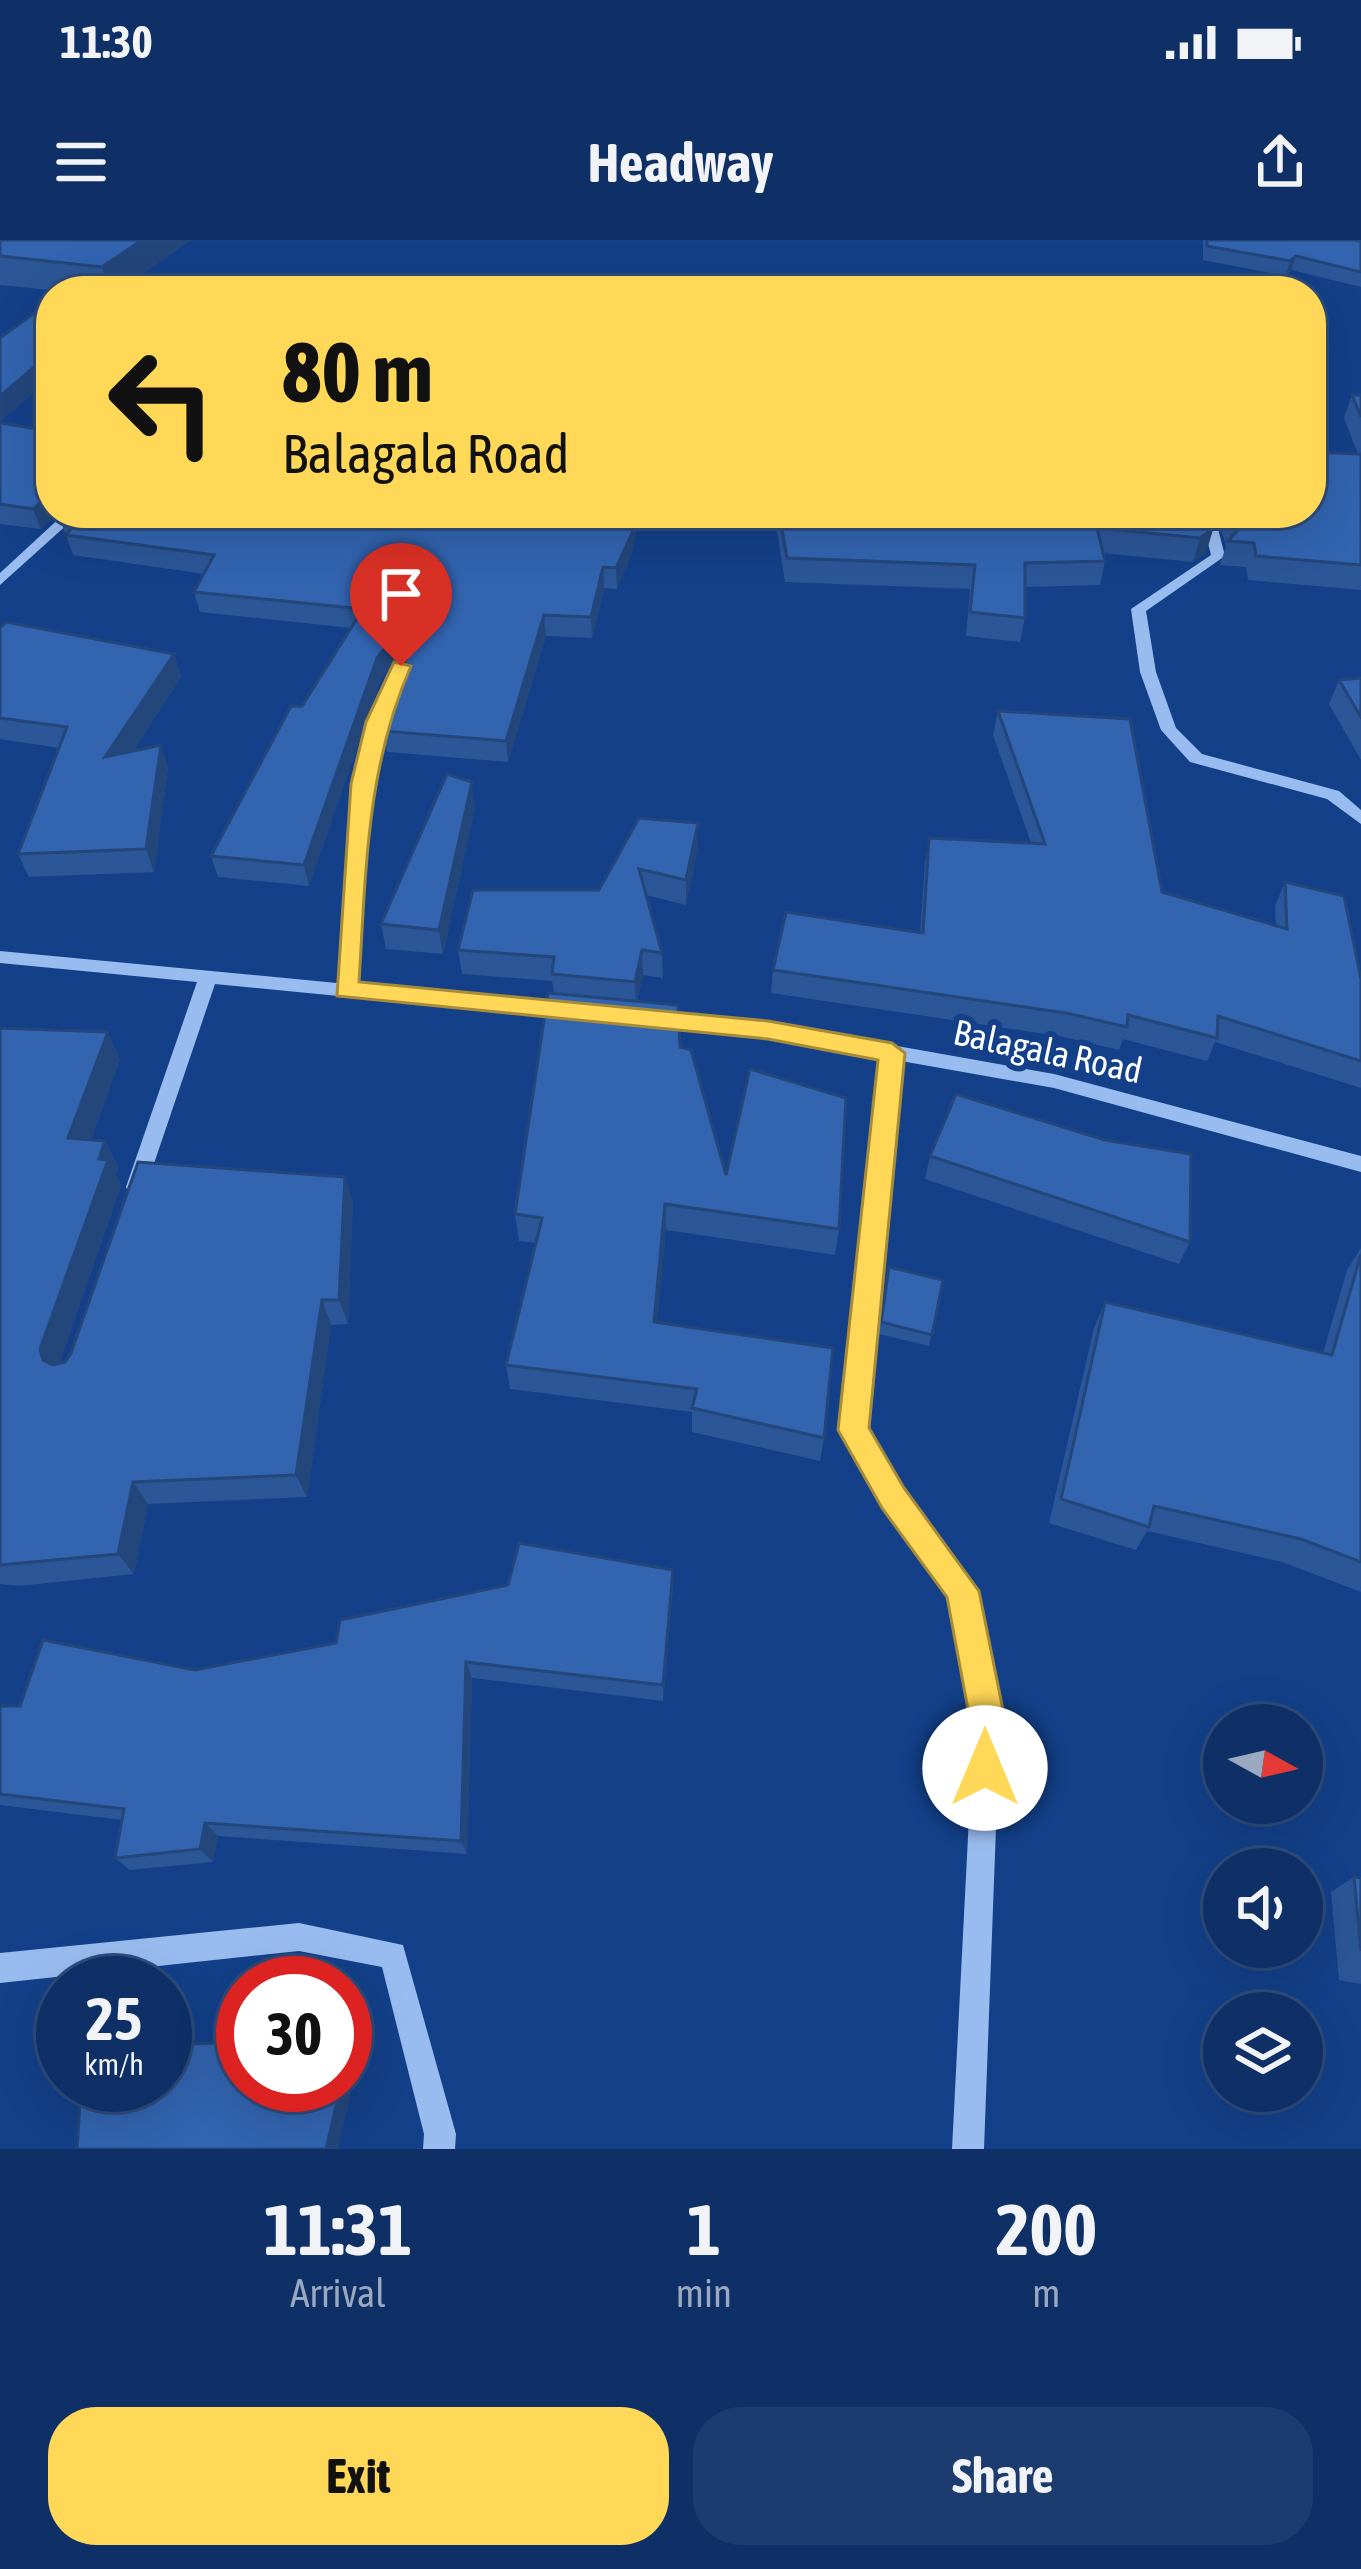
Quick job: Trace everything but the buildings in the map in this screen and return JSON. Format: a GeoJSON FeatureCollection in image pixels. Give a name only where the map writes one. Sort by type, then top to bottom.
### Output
{"type":"FeatureCollection","features":[{"type":"Feature","properties":{"kind":"street"},"geometry":{"type":"LineString","coordinates":[[0,581],[57,528]]}},
{"type":"Feature","properties":{"kind":"street"},"geometry":{"type":"LineString","coordinates":[[1211,528],[1218,556],[1138,609],[1148,672],[1168,730],[1196,758],[1334,795],[1361,819]]}},
{"type":"Feature","properties":{"kind":"street"},"geometry":{"type":"LineString","coordinates":[[346,990],[362,784],[376,722],[401,666]]}},
{"type":"Feature","properties":{"kind":"street"},"geometry":{"type":"LineString","coordinates":[[0,957],[604,1015]]}},
{"type":"Feature","properties":{"kind":"street"},"geometry":{"type":"LineString","coordinates":[[124,1220],[208,977]]}},
{"type":"Feature","properties":{"kind":"street","name":"Balagala Road"},"geometry":{"type":"LineString","coordinates":[[627,1017],[768,1030],[1054,1081],[1361,1164]]}},
{"type":"Feature","properties":{"kind":"street"},"geometry":{"type":"LineString","coordinates":[[892,1053],[854,1430],[893,1498],[963,1591],[987,1720],[968,2149]]}},
{"type":"Feature","properties":{"kind":"street"},"geometry":{"type":"LineString","coordinates":[[0,1968],[299,1937],[394,1955],[440,2134],[439,2149]]}},
{"type":"Feature","properties":{"kind":"route"},"geometry":{"type":"LineString","coordinates":[[401,666],[376,722],[362,784],[346,990],[768,1030],[892,1053],[854,1430],[893,1498],[963,1591],[987,1720],[985,1768]]}}]}
